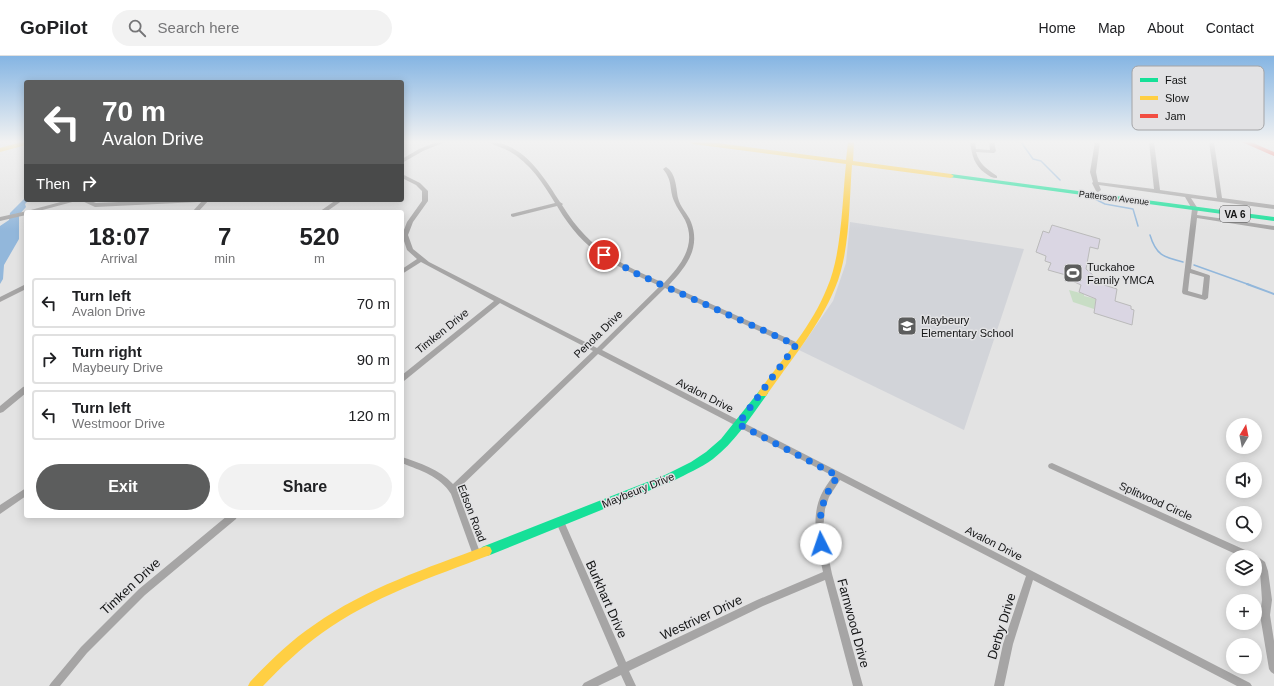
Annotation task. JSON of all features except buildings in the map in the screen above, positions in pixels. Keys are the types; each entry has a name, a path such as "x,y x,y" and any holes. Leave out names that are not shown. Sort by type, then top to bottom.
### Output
{"main road":[{"name":"Maybeury Drive","path":"254,686 290,650 340,614 399,585 560,522 692,467 710,455 738,424 825,304 838,274 843,241 848,171"},
{"name":"Patterson Avenue","path":"934,171 1192,206 1274,219"},
{"name":"Patterson Avenue","path":"947,171 1096,187 1192,206 1274,213"}],"street":[{"path":"537,171 576,229 598,251 618,264 796,345"},
{"name":"Penola Drive","path":"453,489 597,352 676,274 685,262 692,242 690,227 676,200 671,175 668,171"},
{"path":"986,171 995,177"},
{"path":"1094,171 1096,187 1157,191 1192,206 1274,228"},
{"path":"1155,171 1157,191"},
{"path":"1216,171 1220,200"},
{"name":"Avalon Drive","path":"404,177 418,184 425,191 425,201 410,222 405,235 410,250 421,259 597,352 1247,686"},
{"path":"1192,206 1220,200 1274,206"},
{"path":"37,210 67,202"},
{"path":"88,202 95,205 157,202"},
{"path":"197,210 204,202"},
{"path":"325,210 337,202"},
{"path":"513,215 560,204"},
{"path":"1188,270 1207,276 1205,298 1185,292 1188,270 1192,206"},
{"path":"0,219 24,213"},
{"path":"404,271 421,259"},
{"path":"0,300 24,287"},
{"name":"Timken Drive","path":"404,377 498,300"},
{"path":"0,410 24,391"},
{"name":"Edson Road","path":"404,461 445,479 453,489 477,555"},
{"name":"Splitwood Circle","path":"1052,466 1236,550"},
{"name":"Farnwood Drive","path":"838,476 828,489 821,509 819,530 828,574 858,686"},
{"path":"0,510 24,493"},
{"name":"Timken Drive","path":"54,686 84,650 142,592 231,518"},
{"name":"Burkhart Drive","path":"560,522 631,686"},
{"path":"1262,565 1271,600 1265,615 1274,669"},
{"name":"Westriver Drive","path":"587,686 760,603 828,574"},
{"name":"Derby Drive","path":"999,686 1000,673 1013,626 1031,574"}],"shaded area":[{"name":"Maybeury Elementary School","path":"850,222 1024,249 964,430 799,350 833,301 846,263"}],"green space":[{"path":"1069,290 1096,299 1094,309 1073,302"}],"water":[{"path":"24,199 24,202 27,202 25,204 26,207 19,215 19,239 4,265 3,279 0,284 0,226 9,220 10,213"}],"waterway":[{"path":"1051,171 1060,180"},
{"path":"1095,199 1105,204 1133,209 1138,226"},
{"path":"1150,235 1152,242 1161,254 1165,257 1183,262"},
{"path":"1194,265 1250,285"},
{"path":"1247,284 1274,294"}],"traffic: fast":[{"path":"951,176 1274,219"},
{"path":"486,551 669,478 695,465 718,449 725,442 763,393"}],"traffic: slow":[{"path":"763,393 819,314 832,287 842,248 849,171"},
{"path":"916,171 951,176"},
{"path":"254,686 298,644 346,611 365,600 405,582 486,551"}],"place":[{"name":"Tuckahoe Family YMCA","path":"1073,273"},
{"name":"Maybeury Elementary School","path":"907,326"}],"route":[{"path":"604,255 633,272 796,345 747,415 738,424 838,476 828,489 821,509 819,530 821,544"}]}
